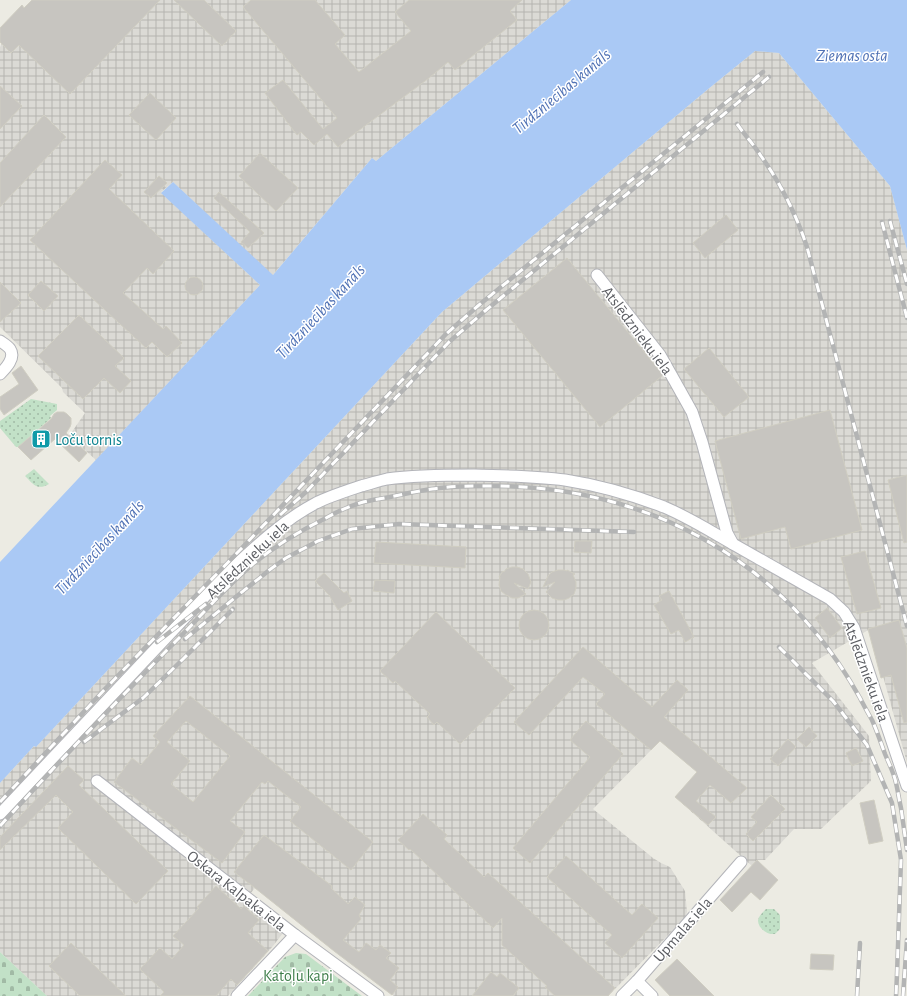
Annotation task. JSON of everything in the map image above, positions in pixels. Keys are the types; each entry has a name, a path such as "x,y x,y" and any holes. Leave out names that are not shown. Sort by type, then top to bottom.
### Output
{"street":[{"name":"Atslēdznieku iela","path":"597,275 660,355 692,412 702,442 727,533 733,544"},
{"path":"0,341 11,350 12,357 7,367 0,374"},
{"name":"Atslēdznieku iela","path":"0,814 232,569 260,543 291,518 316,503 341,492 386,479 434,475 492,475 565,480 590,485 664,507 697,523 830,599 844,612 854,628 907,786"},
{"name":"Oskara Kalpaka iela","path":"97,781 295,935 378,996"},
{"name":"Upmalas iela","path":"622,996 741,862"},
{"path":"237,996 295,935"},
{"path":"636,981 652,996"}],"shaded area":[{"path":"32,0 571,0 376,161 372,158 272,276 173,182 161,192 260,285 96,460 69,436 85,413 63,392 62,388 0,327 0,47 22,5 24,8"},
{"path":"755,51 779,53 890,186 907,250 907,763 870,629 812,663 869,736 871,781 821,829 794,829 765,860 757,860 752,866 675,797 697,772 660,741 593,809 653,858 670,867 685,891 687,912 685,918 608,996 394,996 334,951 255,888 244,901 283,933 228,996 47,996 0,952 0,783 34,746 36,747 442,312"}],"green space":[{"path":"31,399 57,404 57,410 50,416 51,418 18,447 16,447 0,428 0,421"},
{"path":"34,469 49,484 38,487 30,482 25,476"},
{"path":"766,909 774,909 780,915 780,929 775,934 769,934 764,931 758,923 759,917"},
{"path":"0,952 47,996 0,996"},
{"name":"Katoļu kapi","path":"296,953 306,954 362,996 248,996 285,957"}],"water":[{"path":"571,0 907,0 907,250 890,186 779,53 755,51 442,312 36,747 34,746 0,783 0,562 260,285 161,193 173,182 273,275 372,158 376,161"}],"building":[{"path":"32,0 160,0 70,94 19,45 11,53 0,42 0,28 22,5 24,8"},
{"path":"174,0 204,0 236,31 222,46"},
{"path":"251,0 315,0 345,35 335,44 359,72 411,31 395,12 409,0 522,0 510,11 517,20 455,70 448,62 338,147 327,134 314,145 301,132 297,135 265,93 283,80 323,129 337,118 243,7"},
{"path":"0,86 22,106 0,129"},
{"path":"150,93 176,118 156,140 129,115"},
{"path":"44,115 66,137 0,207 0,163"},
{"path":"260,153 298,188 276,211 239,176"},
{"path":"105,160 122,175 109,189 174,251 153,274 147,268 123,293 163,329 166,326 182,343 167,357 152,342 146,348 30,240"},
{"path":"159,176 167,183 151,198 144,192"},
{"path":"219,192 264,233 248,248 241,242 250,232 214,198"},
{"path":"726,215 738,230 705,258 693,243"},
{"path":"567,258 663,375 600,427 503,310"},
{"path":"194,277 200,280 203,286 200,292 194,295 188,292 185,286 188,280"},
{"path":"41,281 58,296 44,311 28,295"},
{"path":"0,282 21,303 0,322"},
{"path":"79,315 124,358 115,366 131,381 120,393 104,378 83,399 38,356"},
{"path":"709,348 749,397 724,417 684,369"},
{"path":"21,366 38,390 4,415 0,409 0,397 19,384 12,373"},
{"path":"830,410 862,530 791,549 785,527 741,539 715,441"},
{"name":"Loču tornis","path":"57,412 64,412 71,418 70,427 66,433 87,453 79,462 55,439 31,460 18,447 51,419"},
{"path":"907,475 907,542 904,543 888,480"},
{"path":"575,541 592,541 591,553 574,552"},
{"path":"376,542 466,547 465,568 374,563"},
{"path":"865,551 881,608 857,614 841,557"},
{"path":"512,567 523,569 528,574 531,582 528,589 514,583 526,594 518,598 512,598 506,595 501,591 499,585 499,577 503,571 504,572 506,569"},
{"path":"567,570 575,574 573,575 576,582 574,594 564,600 552,598 546,592 555,582 543,587 548,576 552,572"},
{"path":"324,573 344,593 347,591 352,601 338,610 329,595 315,581"},
{"path":"375,580 395,581 394,593 373,591"},
{"path":"669,591 694,637 685,642 679,630 671,634 654,605 662,600 659,596"},
{"path":"827,608 842,628 830,638 815,618"},
{"path":"534,610 545,614 549,625 545,636 534,640 523,636 519,625 523,614"},
{"path":"436,612 515,688 460,744 437,722 434,725 427,717 430,714 395,681 393,683 380,671"},
{"path":"899,620 907,648 907,722 904,723 891,675 881,678 868,629"},
{"path":"583,647 652,707 677,680 688,690 664,717 747,788 731,803 710,785 696,801 716,817 708,825 675,797 697,772 660,741 651,750 596,704 605,694 583,677 529,735 514,722"},
{"path":"190,696 373,842 351,870 290,821 301,807 268,781 265,784 262,782 230,821 245,832 222,863 114,782 132,758 141,765 160,742 153,736","holes":["186,721 230,756 193,802 171,784 190,761 167,742"]},
{"path":"586,721 623,754 530,863 513,848 590,757 570,740"},
{"path":"809,727 817,736 806,747 797,739"},
{"path":"788,739 796,747 778,766 770,759"},
{"path":"856,748 863,761 852,766 846,753"},
{"path":"68,766 84,780 79,785 168,871 136,904 58,828 73,812 56,795 0,850 0,837"},
{"path":"771,795 785,809 753,841 746,834 757,822 751,817"},
{"path":"874,800 883,841 869,844 860,803"},
{"path":"423,814 447,835 444,839 484,877 488,873 615,988 608,996 555,996 545,987 547,986 502,945 502,918 493,928 423,861 398,840"},
{"path":"264,835 332,886 331,888 348,904 355,897 365,905 359,915 361,919 343,940 359,952 366,943 376,950 380,945 391,953 386,958 399,968 390,980 398,987 392,995 234,872"},
{"path":"566,856 632,915 642,904 658,918 622,958 605,943 612,935 547,877"},
{"path":"757,860 778,880 760,900 751,892 732,912 720,900"},
{"path":"216,886 241,909 244,906 259,920 248,933 268,951 237,985 231,979 216,996 160,996 164,992 140,969 160,948 172,959 184,945 173,936 199,908 197,907"},
{"path":"71,943 126,996 80,996 49,966"},
{"path":"811,954 834,955 833,970 810,969"},
{"path":"677,959 714,996 670,996 655,980"},
{"path":"491,972 497,977 500,973 519,988 513,996 472,996"}],"railway":[{"path":"0,802 105,689 446,334 479,305 763,72"},
{"path":"280,515 307,491 449,342 769,77"},
{"path":"737,124 758,152 781,188 793,211 807,247 907,626"},
{"path":"890,221 907,284"},
{"path":"882,222 907,318"},
{"path":"0,826 84,736 221,594 253,564 270,551 316,523 360,503 439,488 488,486 546,489 602,499 655,516 704,540 750,570 792,606 828,649 860,698 874,724 897,786 907,850"},
{"path":"185,639 286,558 318,541 352,529 399,524 634,532"},
{"path":"157,642 206,604"},
{"path":"84,742 143,698 233,609"},
{"path":"779,647 833,701 867,745 892,803 901,860 896,996"},
{"path":"903,996 907,940"},
{"path":"857,996 860,943"}],"place":[{"name":"Loču tornis","path":"41,439"}],"water label":[{"name":"Ziemas osta","path":"852,55"},
{"name":"Tirdzniecības kanāls","path":"561,91"},
{"name":"Tirdzniecības kanāls","path":"320,311"},
{"name":"Tirdzniecības kanāls","path":"99,547"}]}
